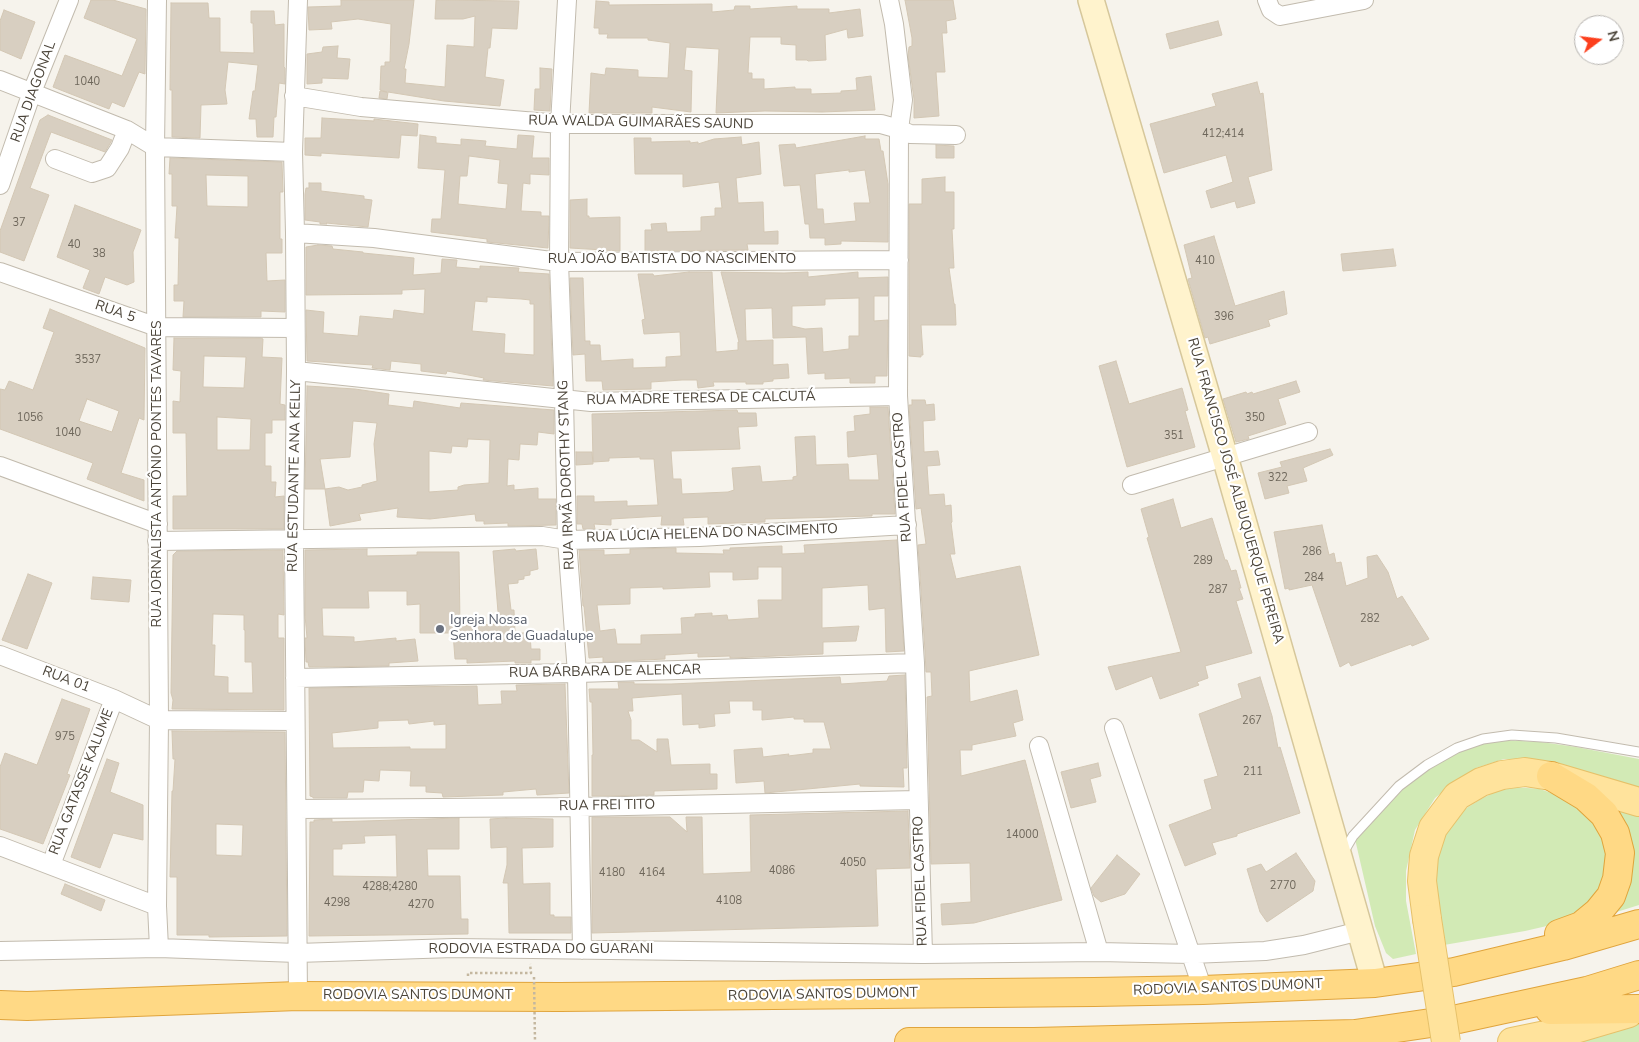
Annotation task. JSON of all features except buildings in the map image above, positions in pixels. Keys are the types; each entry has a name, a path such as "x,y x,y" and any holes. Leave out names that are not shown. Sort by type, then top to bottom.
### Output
{"highway":[{"path":"1454,972 1581,926 1598,912 1611,896 1617,879 1620,853 1615,832 1604,814 1592,803 1551,776"},
{"name":"RODOVIA SANTOS DUMONT","path":"0,1005 27,1006 298,996 560,997 1203,990 1375,983 1454,972 1563,946 1639,924"},
{"path":"1034,1042 1355,1034 1458,1019 1587,991 1639,975"},
{"path":"1506,1009 1639,1010"},
{"path":"909,1042 1038,1042"}],"main road":[{"name":"RUA FRANCISCO JOSÉ ALBUQUERQUE PEREIRA","path":"1091,0 1225,457 1375,983"},
{"path":"1446,1042 1426,919 1422,881 1424,856 1433,828 1448,807 1457,796 1480,782 1502,775 1525,772 1551,776 1639,802"},
{"path":"1512,1042 1575,1029 1639,1010"}],"street":[{"name":"RUA DIAGONAL","path":"0,185 32,92 69,0"},
{"name":"RUA JORNALISTA ANTÔNIO PONTES TAVARES","path":"157,0 155,146 159,720 157,906 159,948"},
{"name":"RUA ESTUDANTE ANA KELLY","path":"298,0 293,152 296,371 294,539 298,996"},
{"name":"RUA IRMÃ DOROTHY STANG","path":"567,0 560,124 560,262 567,540 578,673 582,950"},
{"name":"RUA FIDEL CASTRO","path":"889,0 894,24 903,100 899,129 898,396 915,663 923,954"},
{"path":"1267,0 1271,10 1280,16 1364,0"},
{"path":"0,80 127,130 155,146 293,152"},
{"name":"RUA WALDA GUIMARÃES SAUND","path":"294,96 361,107 560,124 881,124 910,134 956,134"},
{"path":"55,159 92,173 107,168 120,148 127,130"},
{"name":"RUA JOÃO BATISTA DO NASCIMENTO","path":"295,233 374,238 560,262 900,260"},
{"name":"RUA 5","path":"0,272 157,327 295,328"},
{"name":"RUA MADRE TERESA DE CALCUTÁ","path":"296,371 591,402 898,396"},
{"path":"1132,485 1308,432"},
{"path":"0,466 158,532"},
{"name":"RUA LÚCIA HELENA DO NASCIMENTO","path":"158,532 294,539 542,536 567,540 699,537 906,525"},
{"name":"RUA 01","path":"0,654 114,699 159,720"},
{"name":"RUA BÁRBARA DE ALENCAR","path":"295,678 578,673 915,663"},
{"name":"RUA GATASSE KALUME","path":"51,865 114,699"},
{"path":"159,720 295,721"},
{"path":"1114,728 1203,990"},
{"path":"1039,746 1099,952"},
{"name":"RUA FREI TITO","path":"297,808 579,807 918,800"},
{"path":"0,846 157,906"},
{"name":"RODOVIA ESTRADA DO GUARANI","path":"0,951 159,948 297,953 454,948 923,954 1099,952 1191,954 1265,951 1304,945 1360,930"}],"lane":[{"path":"1340,857 1353,836 1399,786 1426,765 1457,748 1483,739 1512,736 1556,738 1639,752"}],"path":[{"path":"468,978 468,973 530,973 530,949"},
{"path":"534,976 535,1042"}],"green space":[{"path":"1486,741 1541,742 1639,759 1639,794 1538,760 1504,759 1476,768 1456,781 1435,798 1415,830 1406,871 1406,901 1416,954 1393,959 1386,953 1375,926 1355,839 1398,793 1433,765 1463,749"},
{"path":"1514,787 1540,789 1577,802 1607,834 1609,881 1573,920 1525,931 1444,945 1433,881 1440,841 1451,823 1465,809 1497,791"},
{"path":"1612,809 1639,810 1639,905 1607,915"},
{"path":"1639,1016 1639,1042 1534,1042"}],"place":[{"name":"Igreja Nossa Senhora de Guadalupe","path":"440,629"}]}
